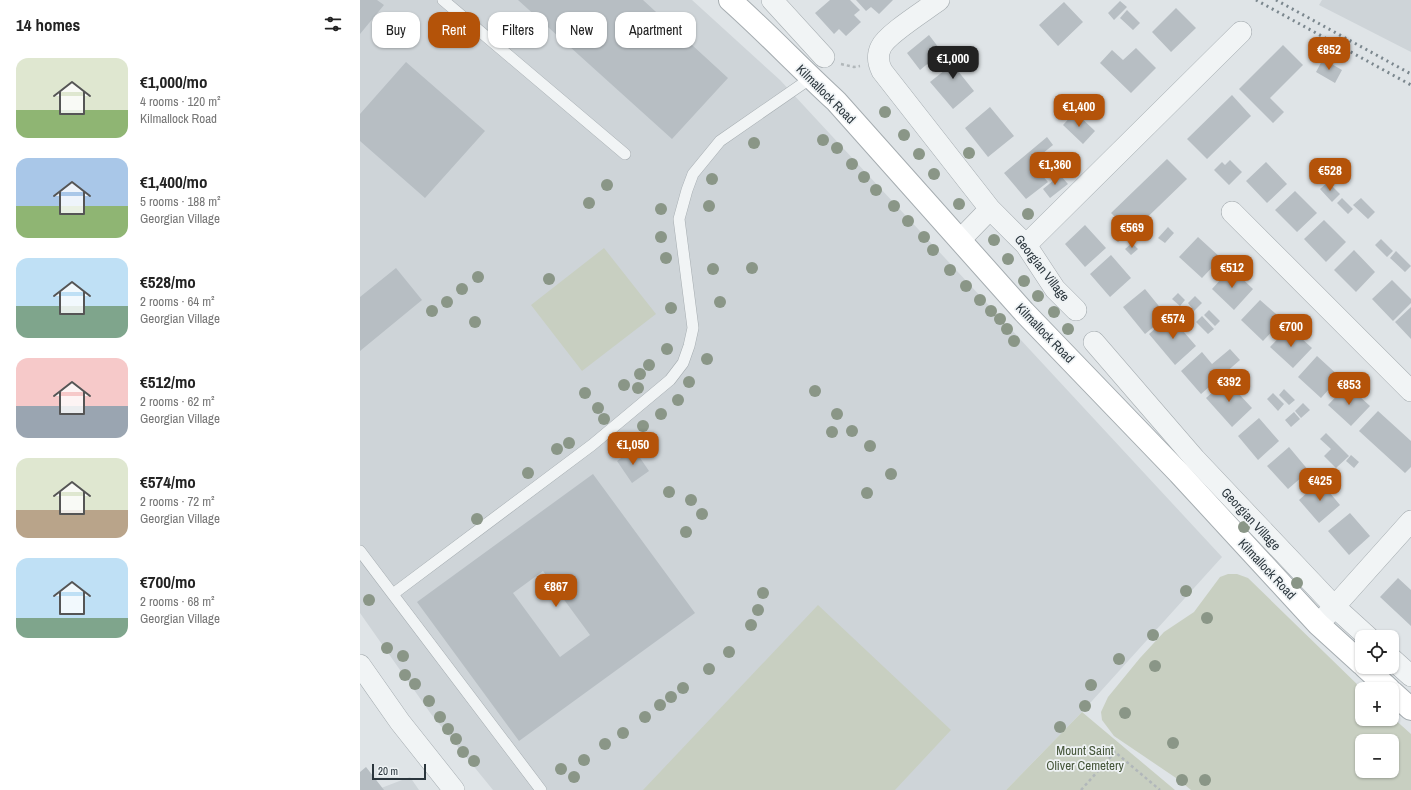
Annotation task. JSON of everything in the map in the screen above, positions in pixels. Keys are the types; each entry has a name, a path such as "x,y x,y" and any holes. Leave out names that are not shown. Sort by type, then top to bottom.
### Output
{"main road":[{"name":"Kilmallock Road","path":"730,0 752,19 836,101 1024,312 1187,466 1318,624 1355,658"},
{"path":"1373,674 1381,682"},
{"path":"1399,698 1411,709"}],"street":[{"path":"878,64 878,55 881,46 891,35 939,0"},
{"path":"781,3 824,57"},
{"path":"1026,245 1241,32"},
{"name":"Georgian Village","path":"878,64 990,209 1026,245 1055,289 1076,310"},
{"path":"960,240 990,209"},
{"path":"1232,212 1411,391"},
{"name":"Georgian Village","path":"1094,342 1187,466 1360,630"},
{"path":"1318,624 1335,607 1411,521"},
{"path":"360,665 400,722 454,790"},
{"path":"1399,665 1411,676"}],"lane":[{"path":"443,0 625,154"},
{"path":"393,594 589,447 670,380 682,362 689,346 693,328 679,219 686,190 693,174 720,141 811,78"},
{"path":"360,551 541,790"}],"path":[{"path":"824,57 840,64 854,67 878,64"},
{"path":"1082,790 1115,752 1160,790"}],"shaded area":[{"path":"360,0 692,0 780,80 1222,557 1082,712 1006,790 493,790 431,714 360,613"},
{"path":"1322,0 1411,0 1411,52 1319,5"},
{"path":"410,777 419,790 376,790"}],"green space":[{"path":"604,248 656,314 582,371 531,305"},
{"path":"1228,574 1237,574 1248,578 1355,682 1355,726 1399,726 1399,723 1411,734 1411,790 1191,790 1179,780 1114,736 1102,720 1101,712 1108,697 1140,658 1164,632 1194,612 1220,577"},
{"path":"818,605 951,730 895,790 643,790"},
{"name":"Mount Saint Oliver Cemetery","path":"1082,712 1175,790 1006,790"}],"building":[{"path":"360,0 377,0 384,5 378,12 372,12 372,20 360,34"},
{"path":"518,0 643,0 656,12 615,12 615,48 695,48 728,78 672,139 571,48 607,48 607,12 556,12 556,34 548,27 548,12 531,12"},
{"path":"830,0 850,0 860,10 854,15 861,22 846,36 839,29 834,34 815,13"},
{"path":"856,0 893,0 879,14 871,7 866,11"},
{"path":"1120,1 1127,7 1114,20 1108,13"},
{"path":"1064,2 1083,22 1058,46 1039,25"},
{"path":"1176,8 1196,28 1171,52 1152,32"},
{"path":"1127,10 1140,23 1133,30 1120,18"},
{"path":"929,35 942,52 920,70 907,53"},
{"path":"1283,45 1303,65 1270,98 1284,112 1273,123 1239,89"},
{"path":"958,47 970,61 958,71 974,91 953,109 930,82 950,66 944,58"},
{"path":"1136,48 1156,68 1131,93 1100,63 1112,50 1123,60"},
{"path":"1323,59 1342,70 1335,83 1316,72"},
{"path":"406,62 485,131 425,198 360,141 360,114"},
{"path":"1232,95 1251,116 1207,159 1187,139"},
{"path":"990,107 1014,136 988,157 965,128"},
{"path":"1075,112 1095,131 1083,144 1063,125"},
{"path":"1047,137 1053,145 1042,154 1043,156 1033,165 1048,182 1026,199 1004,173"},
{"path":"1167,159 1187,179 1131,233 1111,213"},
{"path":"1230,160 1242,172 1229,185 1214,170 1222,162 1225,165"},
{"path":"1266,162 1287,184 1267,203 1246,181"},
{"path":"1060,175 1068,184 1050,198 1043,189"},
{"path":"1328,182 1340,194 1332,202 1320,189"},
{"path":"1295,191 1317,213 1297,232 1275,210"},
{"path":"1342,198 1353,209 1348,214 1337,203"},
{"path":"1361,198 1375,212 1368,219 1353,205"},
{"path":"1324,220 1346,242 1326,262 1304,239"},
{"path":"1085,225 1106,248 1085,267 1065,244"},
{"path":"1168,227 1174,233 1165,243 1158,238"},
{"path":"1119,231 1124,237 1118,242 1112,237"},
{"path":"1198,237 1221,258 1202,278 1179,257"},
{"path":"1381,239 1393,251 1387,257 1375,245"},
{"path":"1132,243 1138,249 1131,255 1125,249"},
{"path":"1354,250 1375,272 1356,292 1334,270"},
{"path":"1396,251 1411,266 1405,272 1390,258"},
{"path":"1111,255 1131,278 1110,297 1090,274"},
{"path":"396,268 422,300 360,351 360,297"},
{"path":"1231,268 1253,289 1234,310 1212,289"},
{"path":"1392,280 1411,299 1411,303 1393,321 1372,299"},
{"path":"1145,289 1167,316 1145,334 1123,307"},
{"path":"1178,293 1185,300 1180,306 1172,299"},
{"path":"1195,296 1202,303 1194,311 1188,303"},
{"path":"1260,300 1283,320 1263,341 1241,320"},
{"path":"1411,307 1411,339 1395,322"},
{"path":"1209,310 1220,321 1215,326 1204,315"},
{"path":"1170,316 1196,346 1175,365 1149,334"},
{"path":"1202,316 1214,329 1208,334 1196,322"},
{"path":"1289,327 1312,348 1293,368 1270,347"},
{"path":"1230,349 1240,360 1201,394 1181,371 1202,352 1212,364"},
{"path":"1317,356 1340,377 1321,398 1298,377"},
{"path":"1226,380 1252,408 1232,427 1206,398"},
{"path":"1347,385 1370,406 1351,426 1328,405"},
{"path":"1284,389 1295,400 1289,405 1279,395"},
{"path":"1273,393 1284,404 1278,411 1267,399"},
{"path":"1303,403 1310,410 1301,418 1295,411"},
{"path":"1378,411 1411,441 1411,467 1405,473 1359,431"},
{"path":"1294,412 1300,419 1291,427 1285,420"},
{"path":"1259,418 1279,441 1258,460 1238,436"},
{"path":"1326,433 1349,456 1336,468 1324,456 1331,449 1320,439"},
{"path":"1289,447 1309,471 1288,489 1267,466"},
{"path":"634,449 649,471 632,483 617,461"},
{"path":"1351,455 1359,462 1354,468 1346,461"},
{"path":"593,474 695,613 519,741 417,602","holes":["543,571 590,635 560,657 513,593"]},
{"path":"1320,481 1340,505 1319,523 1299,500"},
{"path":"1350,513 1370,536 1349,555 1328,531"},
{"path":"1398,578 1411,590 1411,626 1380,597"},
{"path":"366,767 384,790 360,790 360,772"}],"railway":[{"path":"1256,0 1411,85"},
{"path":"1276,0 1411,74"}]}
